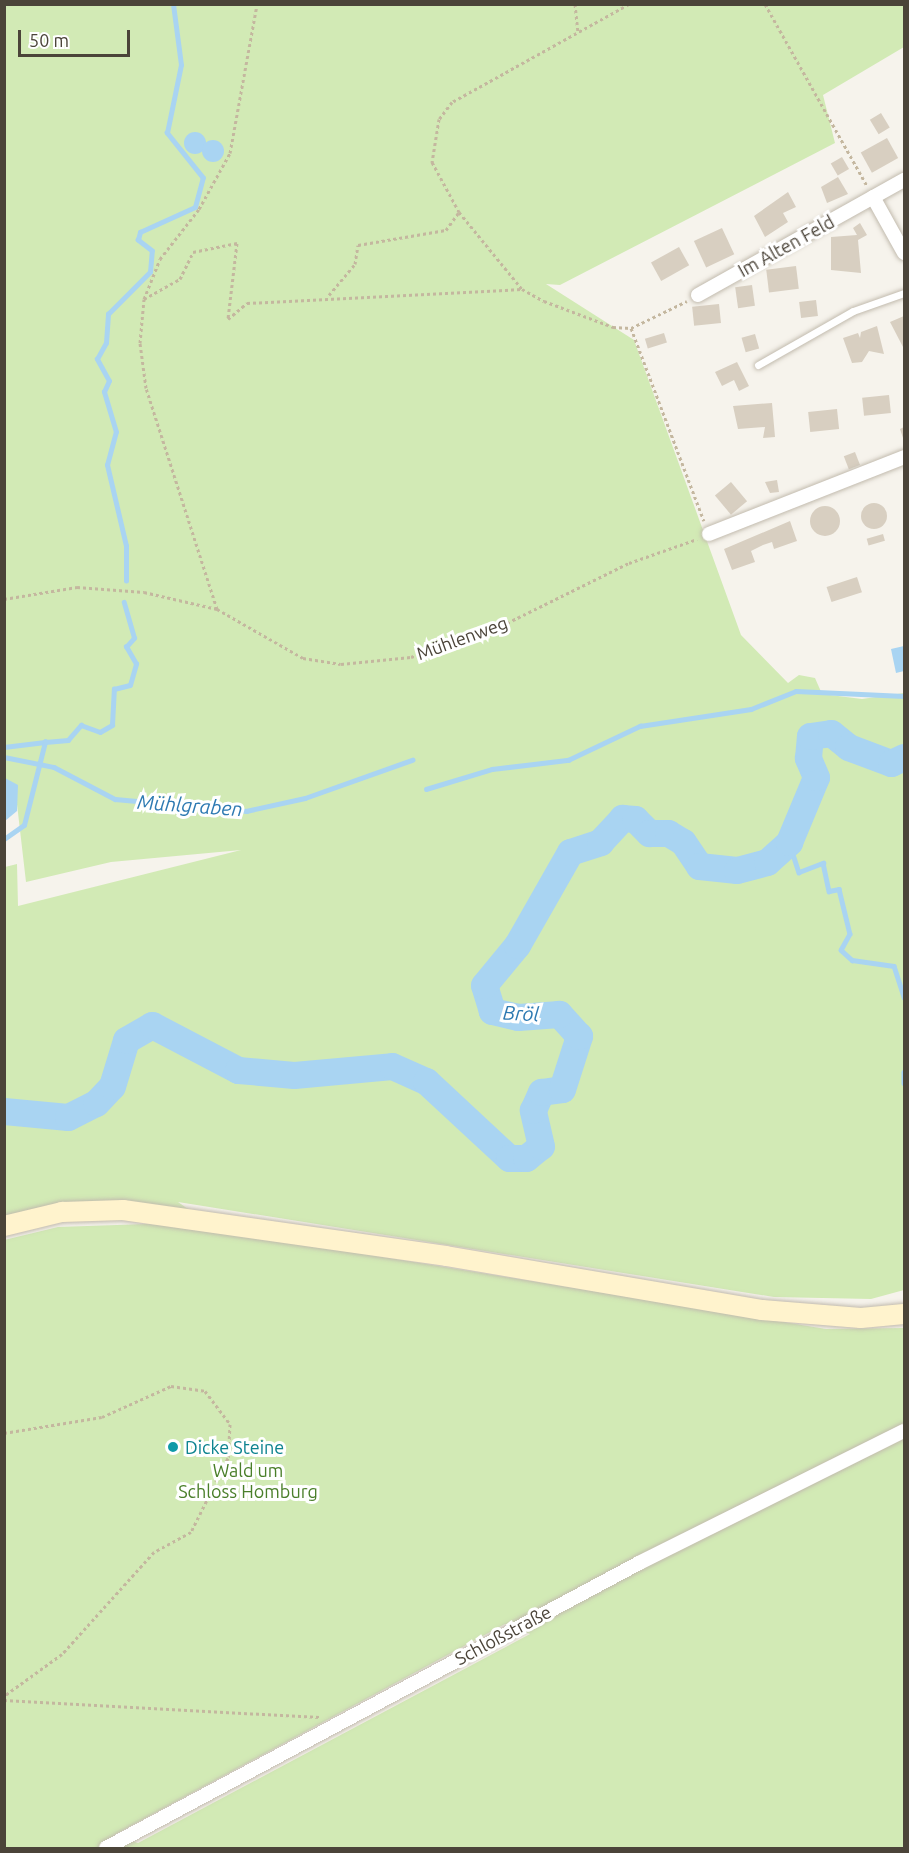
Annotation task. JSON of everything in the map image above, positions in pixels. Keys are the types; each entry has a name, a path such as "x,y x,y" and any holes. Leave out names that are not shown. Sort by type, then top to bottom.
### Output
{"main road":[{"path":"4,1226 62,1212 135,1211 411,1250 762,1310 861,1318 904,1314"}],"street":[{"name":"Im Alten Feld","path":"698,295 904,180"},
{"path":"873,197 904,253"},
{"path":"709,534 904,457"},
{"name":"Schloßstraße","path":"106,1848 344,1719 904,1431"}],"lane":[{"path":"758,365 853,311 904,293"}],"path":[{"path":"217,609 146,388 140,343 144,299 160,259 199,209 230,153 257,4"},
{"path":"575,4 578,31"},
{"path":"522,289 459,212 432,162 439,119 452,102 475,86 629,4"},
{"path":"765,4 873,197"},
{"path":"328,296 355,264 358,245 446,230 459,212"},
{"path":"144,299 180,279 193,252 237,243 228,319 247,303 328,296 522,289 613,327 631,328 698,295"},
{"path":"631,328 709,534"},
{"name":"Mühlenweg","path":"4,599 108,588 217,609 303,658 341,664 411,657 507,623 629,563 709,534"},
{"path":"4,1433 102,1417 171,1386 206,1391 230,1424 228,1458 191,1532 154,1552 62,1654 4,1698"},
{"path":"4,1698 344,1719"}],"green space":[{"path":"5,5 904,5 904,47 823,95 835,143 560,285 546,284 634,340 741,635 788,683 799,675 815,678 822,694 862,699 904,693 904,1290 871,1299 774,1297 178,1202 188,1209 123,1205 5,1219 5,867 17,864 18,906 241,850 111,862 26,882 15,787 5,786"},
{"name":"Wald um Schloss Homburg","path":"146,1224 198,1227 826,1329 904,1328 904,1848 5,1848 4,1240 58,1227","holes":["505,1624 530,1634 138,1843 114,1835"]}],"water":[{"path":"195,132 205,139 206,143 199,153 195,154 185,147 184,143 191,133"},
{"path":"209,140 217,140 224,147 224,155 217,162 209,162 202,155 202,147"},
{"path":"904,646 904,671 896,673 891,649"},
{"path":"5,778 18,785 17,811 5,821"}],"building":[{"path":"881,113 890,128 879,134 870,120"},
{"path":"887,138 898,158 872,173 861,153"},
{"path":"842,157 849,169 838,176 831,164"},
{"path":"838,177 848,194 827,203 821,187"},
{"path":"788,192 796,207 783,213 788,222 765,237 754,216"},
{"path":"860,223 867,235 858,240 861,273 831,270 831,237 857,235 853,228"},
{"path":"722,228 734,254 706,267 694,241"},
{"path":"679,247 689,265 661,281 651,263"},
{"path":"796,266 799,289 769,292 766,270"},
{"path":"752,285 755,306 738,308 735,287"},
{"path":"816,300 818,316 801,318 799,302"},
{"path":"719,304 721,323 694,326 692,307"},
{"path":"904,316 904,347 903,347 890,322"},
{"path":"877,326 884,354 869,351 862,362 852,363 843,338 858,333 860,338 861,332"},
{"path":"664,333 667,343 648,348 645,339"},
{"path":"755,334 759,348 746,352 742,338"},
{"path":"737,362 749,386 739,391 734,380 722,386 715,372"},
{"path":"889,395 891,413 864,416 862,398"},
{"path":"772,403 775,437 763,438 765,427 738,429 733,406"},
{"path":"837,409 839,429 810,432 808,412"},
{"path":"904,427 904,441 900,429"},
{"path":"855,452 860,465 849,469 844,456"},
{"path":"777,480 779,492 770,493 765,482"},
{"path":"731,482 747,501 731,515 715,495"},
{"path":"874,503 883,507 887,516 883,525 874,529 865,525 861,516 865,507"},
{"path":"825,506 835,511 840,521 835,531 825,536 815,531 810,521 815,511"},
{"path":"790,521 797,541 774,549 772,542 763,545 751,551 755,562 732,570 724,549"},
{"path":"883,534 885,541 869,545 867,539"},
{"path":"857,577 862,592 832,602 827,587"}],"waterway":[{"path":"126,581 126,546 107,465 116,432 104,392 109,381 97,359 106,343 108,314 150,272 152,251 138,240 140,232 195,207 203,178 167,133 181,65 173,4"},
{"path":"4,839 24,825 45,742 68,740 81,725 100,732 112,725 114,689 130,685 136,664 126,647 134,638 124,602"},
{"path":"426,789 492,769 568,760 640,726 751,709 796,691 904,696"},
{"name":"Bröl","path":"4,1111 68,1117 96,1103 112,1086 126,1040 152,1025 238,1070 294,1075 392,1066 426,1081 509,1158 526,1158 541,1146 533,1110 541,1092 562,1089 579,1036 559,1014 518,1017 492,1011 484,985 517,945 570,852 600,842 622,818 635,819 649,833 668,833 683,842 699,866 737,870 767,862 789,842 816,777 808,758 810,736 831,733 848,747 891,763 904,757"},
{"name":"Mühlgraben","path":"4,747 45,742"},
{"name":"Mühlgraben","path":"4,757 54,767 115,799 246,811 305,798 412,760"},
{"path":"789,842 799,872 823,863 829,891 839,889 850,934 841,950 852,960 894,966 904,997"},
{"path":"904,1072 904,1083"}],"place":[{"name":"Dicke Steine","path":"173,1447"}]}
